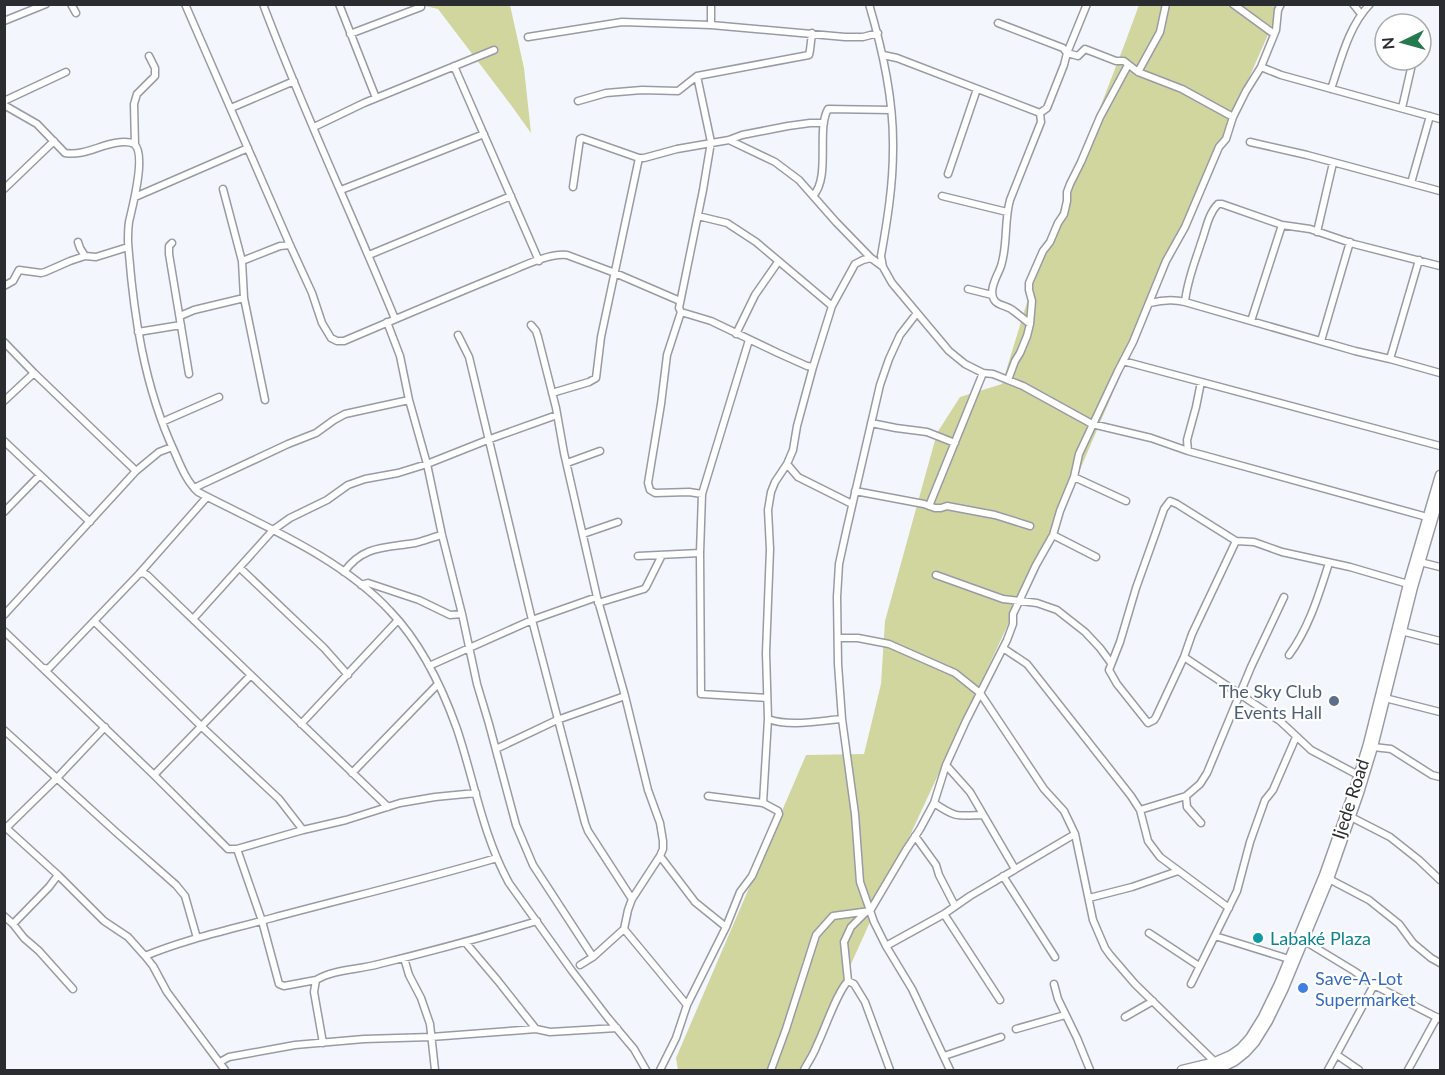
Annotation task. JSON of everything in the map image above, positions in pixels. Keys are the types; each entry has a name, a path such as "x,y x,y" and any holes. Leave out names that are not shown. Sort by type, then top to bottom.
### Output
{"main road":[{"name":"Ijede Road","path":"1182,1071 1215,1062 1241,1048 1263,1017 1289,959 1324,876 1358,775 1408,584 1440,475"},
{"name":"Ijede Road","path":"1207,1071 1235,1061 1255,1042 1280,996 1329,879 1373,747 1401,631 1440,495"}],"street":[{"path":"4,21 46,4"},
{"path":"71,4 76,14"},
{"path":"185,4 312,293 322,323 332,338 344,341 556,255 567,255 680,301"},
{"path":"263,4 395,319"},
{"path":"339,4 376,98"},
{"path":"711,4 711,24"},
{"path":"869,4 884,55 891,110 892,180 881,256 883,267 892,283 949,351 965,364 983,373 1008,380 1092,424 1151,438 1188,451 1427,517"},
{"path":"1040,113 1047,108 1087,4"},
{"path":"1138,72 1160,32 1166,4"},
{"path":"1233,4 1274,34"},
{"path":"848,981 844,942 851,927 868,911 934,803 946,765 1011,632 1013,614 1053,535 1074,477 1079,454 1092,424 1133,342 1166,261 1185,227 1219,147 1227,136 1233,117 1261,67 1274,34 1281,4"},
{"path":"1353,4 1361,14"},
{"path":"1331,89 1349,36 1361,14 1370,4"},
{"path":"350,34 421,7"},
{"path":"528,37 622,22 711,24 845,37 862,37 878,33"},
{"path":"998,23 1063,48 1067,53 1078,56 1085,49 1116,61 1124,61 1138,72 1182,89 1233,117"},
{"path":"578,101 606,93 642,90 678,91 697,76 808,55 812,33"},
{"path":"314,127 376,98 494,50"},
{"path":"884,55 1040,113"},
{"path":"149,56 155,68 155,76 137,94 134,104 135,145 139,156 139,168 128,226 128,247 138,332 152,394 184,472 194,488 207,497 330,562 361,585 398,620 419,648 447,702 497,858 509,883 572,970 634,1049 646,1071"},
{"path":"1008,380 1030,324 1032,301 1029,283 1043,251 1064,214 1067,192 1100,117 1128,65"},
{"path":"454,66 538,261"},
{"path":"1261,67 1281,75 1440,119"},
{"path":"4,103 66,72"},
{"path":"1402,108 1410,72"},
{"path":"697,76 711,142 680,301 681,312 667,355 648,483 650,490 655,493 702,494"},
{"path":"231,108 294,81"},
{"path":"948,174 977,89"},
{"path":"4,103 37,124 65,153 77,154 115,143 125,142 135,145"},
{"path":"813,196 818,190 821,175 826,111 828,109 891,110"},
{"path":"1030,324 1009,308 993,300 991,291 1004,255 1010,200 1041,122 1040,113"},
{"path":"1412,183 1430,116"},
{"path":"573,188 582,138 639,158 788,126 825,123"},
{"path":"341,190 484,134"},
{"path":"729,140 775,162 799,180 871,258 883,267"},
{"path":"4,189 54,141"},
{"path":"1250,142 1440,191"},
{"path":"135,196 248,148"},
{"path":"552,393 596,378 602,337 639,158"},
{"path":"1317,232 1334,163"},
{"path":"223,189 242,261 244,298 265,400"},
{"path":"369,255 511,196"},
{"path":"942,196 1007,212"},
{"path":"1185,302 1195,260 1210,216 1218,204 1282,225 1317,232 1440,266"},
{"path":"698,216 728,223 756,242 832,306"},
{"path":"1251,321 1282,225"},
{"path":"78,242 85,256"},
{"path":"1321,341 1350,242"},
{"path":"172,243 169,246 169,254 189,374"},
{"path":"242,261 280,246 290,245"},
{"path":"4,286 13,280 19,270 41,273 85,256 96,257 128,247"},
{"path":"763,803 768,719 766,653 770,549 768,510 771,492 793,450 797,426 832,306 855,264 871,258"},
{"path":"1390,359 1419,260"},
{"path":"736,334 755,295 778,262"},
{"path":"968,289 992,295"},
{"path":"180,316 194,310 244,298"},
{"path":"1150,303 1167,300 1185,302 1440,373"},
{"path":"681,312 711,321 813,367"},
{"path":"917,313 900,335 880,385 839,564 838,638 842,719 855,814 860,882 868,911 912,989 950,1071"},
{"path":"387,322 400,356 477,684 516,825 533,865 593,957"},
{"path":"138,332 181,324"},
{"path":"531,325 538,337 598,600 663,841 660,856 632,898 624,929 593,957 580,965"},
{"path":"458,335 470,357 532,620 585,823 632,898"},
{"path":"749,340 702,494 700,694 767,698"},
{"path":"4,342 136,471"},
{"path":"1123,361 1440,446"},
{"path":"4,401 34,373"},
{"path":"929,506 983,373"},
{"path":"1188,451 1187,440 1201,382"},
{"path":"162,422 219,397"},
{"path":"194,488 278,448 316,433 345,414 409,400"},
{"path":"193,619 273,530 290,518 327,500 348,485 427,464 557,415"},
{"path":"871,423 927,432 955,443"},
{"path":"4,441 90,522"},
{"path":"4,615 136,471 159,452 172,447"},
{"path":"567,463 600,451"},
{"path":"787,464 798,477 852,504"},
{"path":"4,512 40,475"},
{"path":"1074,477 1126,501"},
{"path":"855,491 929,506 941,508 947,506 995,515 1030,526"},
{"path":"44,668 48,669 139,574 207,497"},
{"path":"1236,541 1154,720 1148,723 1117,684 1109,670 1155,532 1170,501 1236,541 1254,542 1282,552 1350,567 1408,584"},
{"path":"583,534 618,522"},
{"path":"344,572 352,562 367,552 442,535"},
{"path":"1053,535 1096,557"},
{"path":"638,556 700,553"},
{"path":"429,666 532,620 644,589 662,555"},
{"path":"1420,562 1440,567"},
{"path":"1289,655 1306,627 1329,563"},
{"path":"240,568 324,648 348,675"},
{"path":"139,574 147,575 388,807"},
{"path":"936,575 1003,599 1057,610 1085,632 1111,663"},
{"path":"361,585 368,583 413,598 450,615 462,614"},
{"path":"1140,810 1186,796 1207,773 1284,597"},
{"path":"301,724 398,620"},
{"path":"94,621 279,799 303,830"},
{"path":"4,631 228,849 237,849 418,800 476,793"},
{"path":"1401,631 1440,641"},
{"path":"838,638 858,638 889,644 955,673 980,693 1044,789 1064,812 1075,834 1097,931 1110,955 1135,984 1215,1062"},
{"path":"1003,648 1027,664 1131,796 1140,810 1148,841 1160,858 1229,908"},
{"path":"1184,657 1280,721 1311,750 1358,775"},
{"path":"154,775 250,675"},
{"path":"352,773 438,684"},
{"path":"496,749 557,720 625,696"},
{"path":"1385,698 1440,712"},
{"path":"768,719 778,722 842,719"},
{"path":"105,727 56,779 5,827 104,921 128,937 146,956 167,992 225,1071"},
{"path":"4,730 176,885 185,896 197,938"},
{"path":"1191,984 1237,891 1250,842 1265,800 1273,790 1296,737"},
{"path":"1373,747 1391,749 1432,775 1440,777"},
{"path":"946,765 970,792 1016,869"},
{"path":"660,1071 676,1038 687,1005 726,927 740,892 752,876 779,814 778,811 763,803 708,796"},
{"path":"1186,796 1187,807 1201,822"},
{"path":"934,803 956,816 983,815"},
{"path":"1351,817 1390,837 1440,880"},
{"path":"886,946 944,914 1075,834"},
{"path":"915,836 936,865 939,876 955,906"},
{"path":"237,849 262,921 279,984 284,986 316,980 324,975 370,967 537,921"},
{"path":"660,856 695,902 726,927"},
{"path":"146,956 197,938 497,858"},
{"path":"1089,898 1132,887 1178,871"},
{"path":"13,924 58,875"},
{"path":"1003,876 1055,957"},
{"path":"1329,879 1369,900 1399,924 1413,943 1440,963"},
{"path":"771,1071 816,935 833,916 868,911"},
{"path":"944,914 1000,1000"},
{"path":"4,916 74,989"},
{"path":"624,929 687,1005"},
{"path":"1149,933 1199,966"},
{"path":"1215,936 1289,959"},
{"path":"1303,940 1374,985 1439,1018 1408,1071"},
{"path":"465,942 536,1029"},
{"path":"404,958 430,1024 435,1071"},
{"path":"316,980 314,992 323,1043"},
{"path":"804,1071 840,993 848,981"},
{"path":"848,981 854,984 865,1002 890,1071"},
{"path":"1054,984 1058,999 1090,1071"},
{"path":"1328,1071 1374,985"},
{"path":"1125,1017 1153,1000"},
{"path":"1016,1029 1065,1015"},
{"path":"220,1062 229,1056 295,1045 363,1039 431,1037 536,1029 550,1032 617,1028"},
{"path":"944,1056 1001,1037"},
{"path":"1337,1055 1359,1071"}],"green space":[{"path":"421,5 510,5 524,68 531,133 438,9"},
{"path":"1139,5 1281,5 1079,472 803,1070 678,1070 676,1058 806,755 864,754 881,684 885,621 937,433 960,397 1002,384 1036,273"}],"place":[{"name":"The Sky Club Events Hall","path":"1334,701"},
{"name":"Labaké Plaza","path":"1258,938"},
{"name":"Save-A-Lot Supermarket","path":"1303,988"}]}
